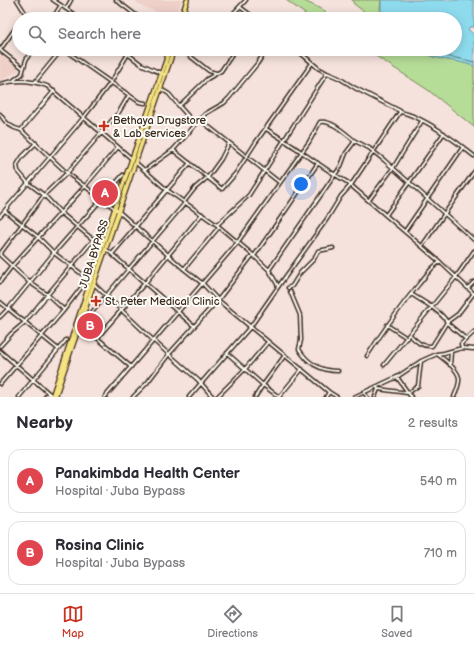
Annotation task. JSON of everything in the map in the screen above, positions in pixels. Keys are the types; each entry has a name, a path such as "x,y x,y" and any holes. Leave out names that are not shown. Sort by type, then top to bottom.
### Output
{"main road":[{"path":"184,12 188,0"},
{"name":"JUBA BYPASS","path":"52,396 91,281 104,248 168,56"},
{"name":"JUBA BYPASS","path":"133,160 161,89 163,74 171,56"},
{"name":"JUBA BYPASS","path":"52,396 81,324 91,281"}],"street":[{"path":"17,0 24,12"},
{"path":"53,0 70,12"},
{"path":"66,9 71,0"},
{"path":"116,0 132,12"},
{"path":"235,12 246,0"},
{"path":"56,12 61,5"},
{"path":"240,7 247,12"},
{"path":"12,33 0,50 23,68"},
{"path":"13,81 22,74 28,56"},
{"path":"35,82 57,56"},
{"path":"73,56 139,102 145,103"},
{"path":"0,216 84,117 111,82 127,56"},
{"path":"131,56 141,64 163,74"},
{"path":"191,56 209,71 217,73"},
{"path":"179,106 203,82 221,71 231,56"},
{"path":"145,170 173,150 195,124 209,111 224,103 262,56"},
{"path":"304,56 327,73 339,78 400,112 422,121 444,133 474,156"},
{"path":"173,150 222,189 236,173 246,156 312,63"},
{"path":"184,269 218,226 249,195 327,73"},
{"path":"0,84 13,81 35,82 47,86 54,91 167,190 218,226 253,256 269,270 278,287"},
{"path":"161,89 169,94 195,124"},
{"path":"21,130 54,91"},
{"path":"64,310 48,295 29,282 0,255 44,195 67,173 119,112 129,95"},
{"path":"189,397 251,326 327,219 341,196 351,185 396,115 400,112"},
{"path":"0,114 5,122 12,128 21,130 67,173 116,209 167,255 203,284 218,300 337,397"},
{"path":"199,120 246,156 264,172 279,182"},
{"path":"106,397 237,243 279,182 309,142 318,125 323,121 332,123 363,144 393,168 474,240"},
{"path":"369,200 393,168 422,121"},
{"path":"266,129 285,140 351,185 386,214 474,294 459,312 447,323 432,346 425,347 410,335"},
{"path":"386,214 444,133"},
{"path":"269,270 341,166 346,153 355,140"},
{"path":"36,143 22,157 17,168 18,172 28,183 44,195 61,213 112,254 194,326"},
{"path":"131,367 81,324 107,296 195,188 208,177 222,159 229,144"},
{"path":"0,282 12,266 61,213 118,147"},
{"path":"405,231 463,147"},
{"path":"112,254 190,163"},
{"path":"134,397 147,383 169,354 218,300 274,230 287,208 318,163"},
{"path":"422,246 474,172"},
{"path":"0,317 123,175"},
{"path":"5,211 38,237 54,253 91,281 154,341 198,380 213,397"},
{"path":"97,338 202,214"},
{"path":"0,346 24,323 102,231"},
{"path":"288,288 292,286 300,273 314,259 318,251 333,248"},
{"path":"384,365 410,335 474,252"},
{"path":"367,356 411,294 432,268 440,262"},
{"path":"0,384 91,281"},
{"path":"468,288 474,282"},
{"path":"290,291 300,315 301,340 299,349 311,363 317,367 326,370 338,371"},
{"path":"411,294 431,307 466,339"},
{"path":"0,302 24,323 58,349"},
{"path":"388,325 407,338"},
{"path":"462,348 461,344 474,332"},
{"path":"19,397 66,340"},
{"path":"217,397 245,369 268,342"},
{"path":"354,397 377,388 421,361 437,354 451,352 462,348 474,349"},
{"path":"0,351 52,396"},
{"path":"450,366 451,352"},
{"path":"228,353 263,385 279,397 302,369"},
{"path":"437,354 448,362 459,377 454,397"},
{"path":"256,397 285,355"},
{"path":"377,388 408,393 418,386 421,361"},
{"path":"397,377 411,397"},
{"path":"375,397 377,388"},
{"path":"326,397 330,392"},
{"path":"364,392 368,397"},
{"path":"45,397 52,396"}],"shaded area":[{"path":"137,0 182,0 177,12 157,12 136,2"},
{"path":"0,52 20,70 0,81"}],"green space":[{"path":"286,0 302,0 325,12 302,12"},
{"path":"352,0 381,0 380,9 382,12 365,12 354,4"},
{"path":"376,56 431,56 474,66 474,127 428,90"}],"water":[{"path":"381,0 474,0 474,27 470,27 468,29 474,35 474,66 430,56 462,56 462,12 381,12"}],"place":[{"name":"Bethaya Drugstore & Lab services","path":"104,126"},
{"name":"Panakimbda Health Center","path":"105,193"},
{"name":"St. Peter Medical Clinic","path":"96,301"},
{"name":"Rosina Clinic","path":"90,326"}]}
